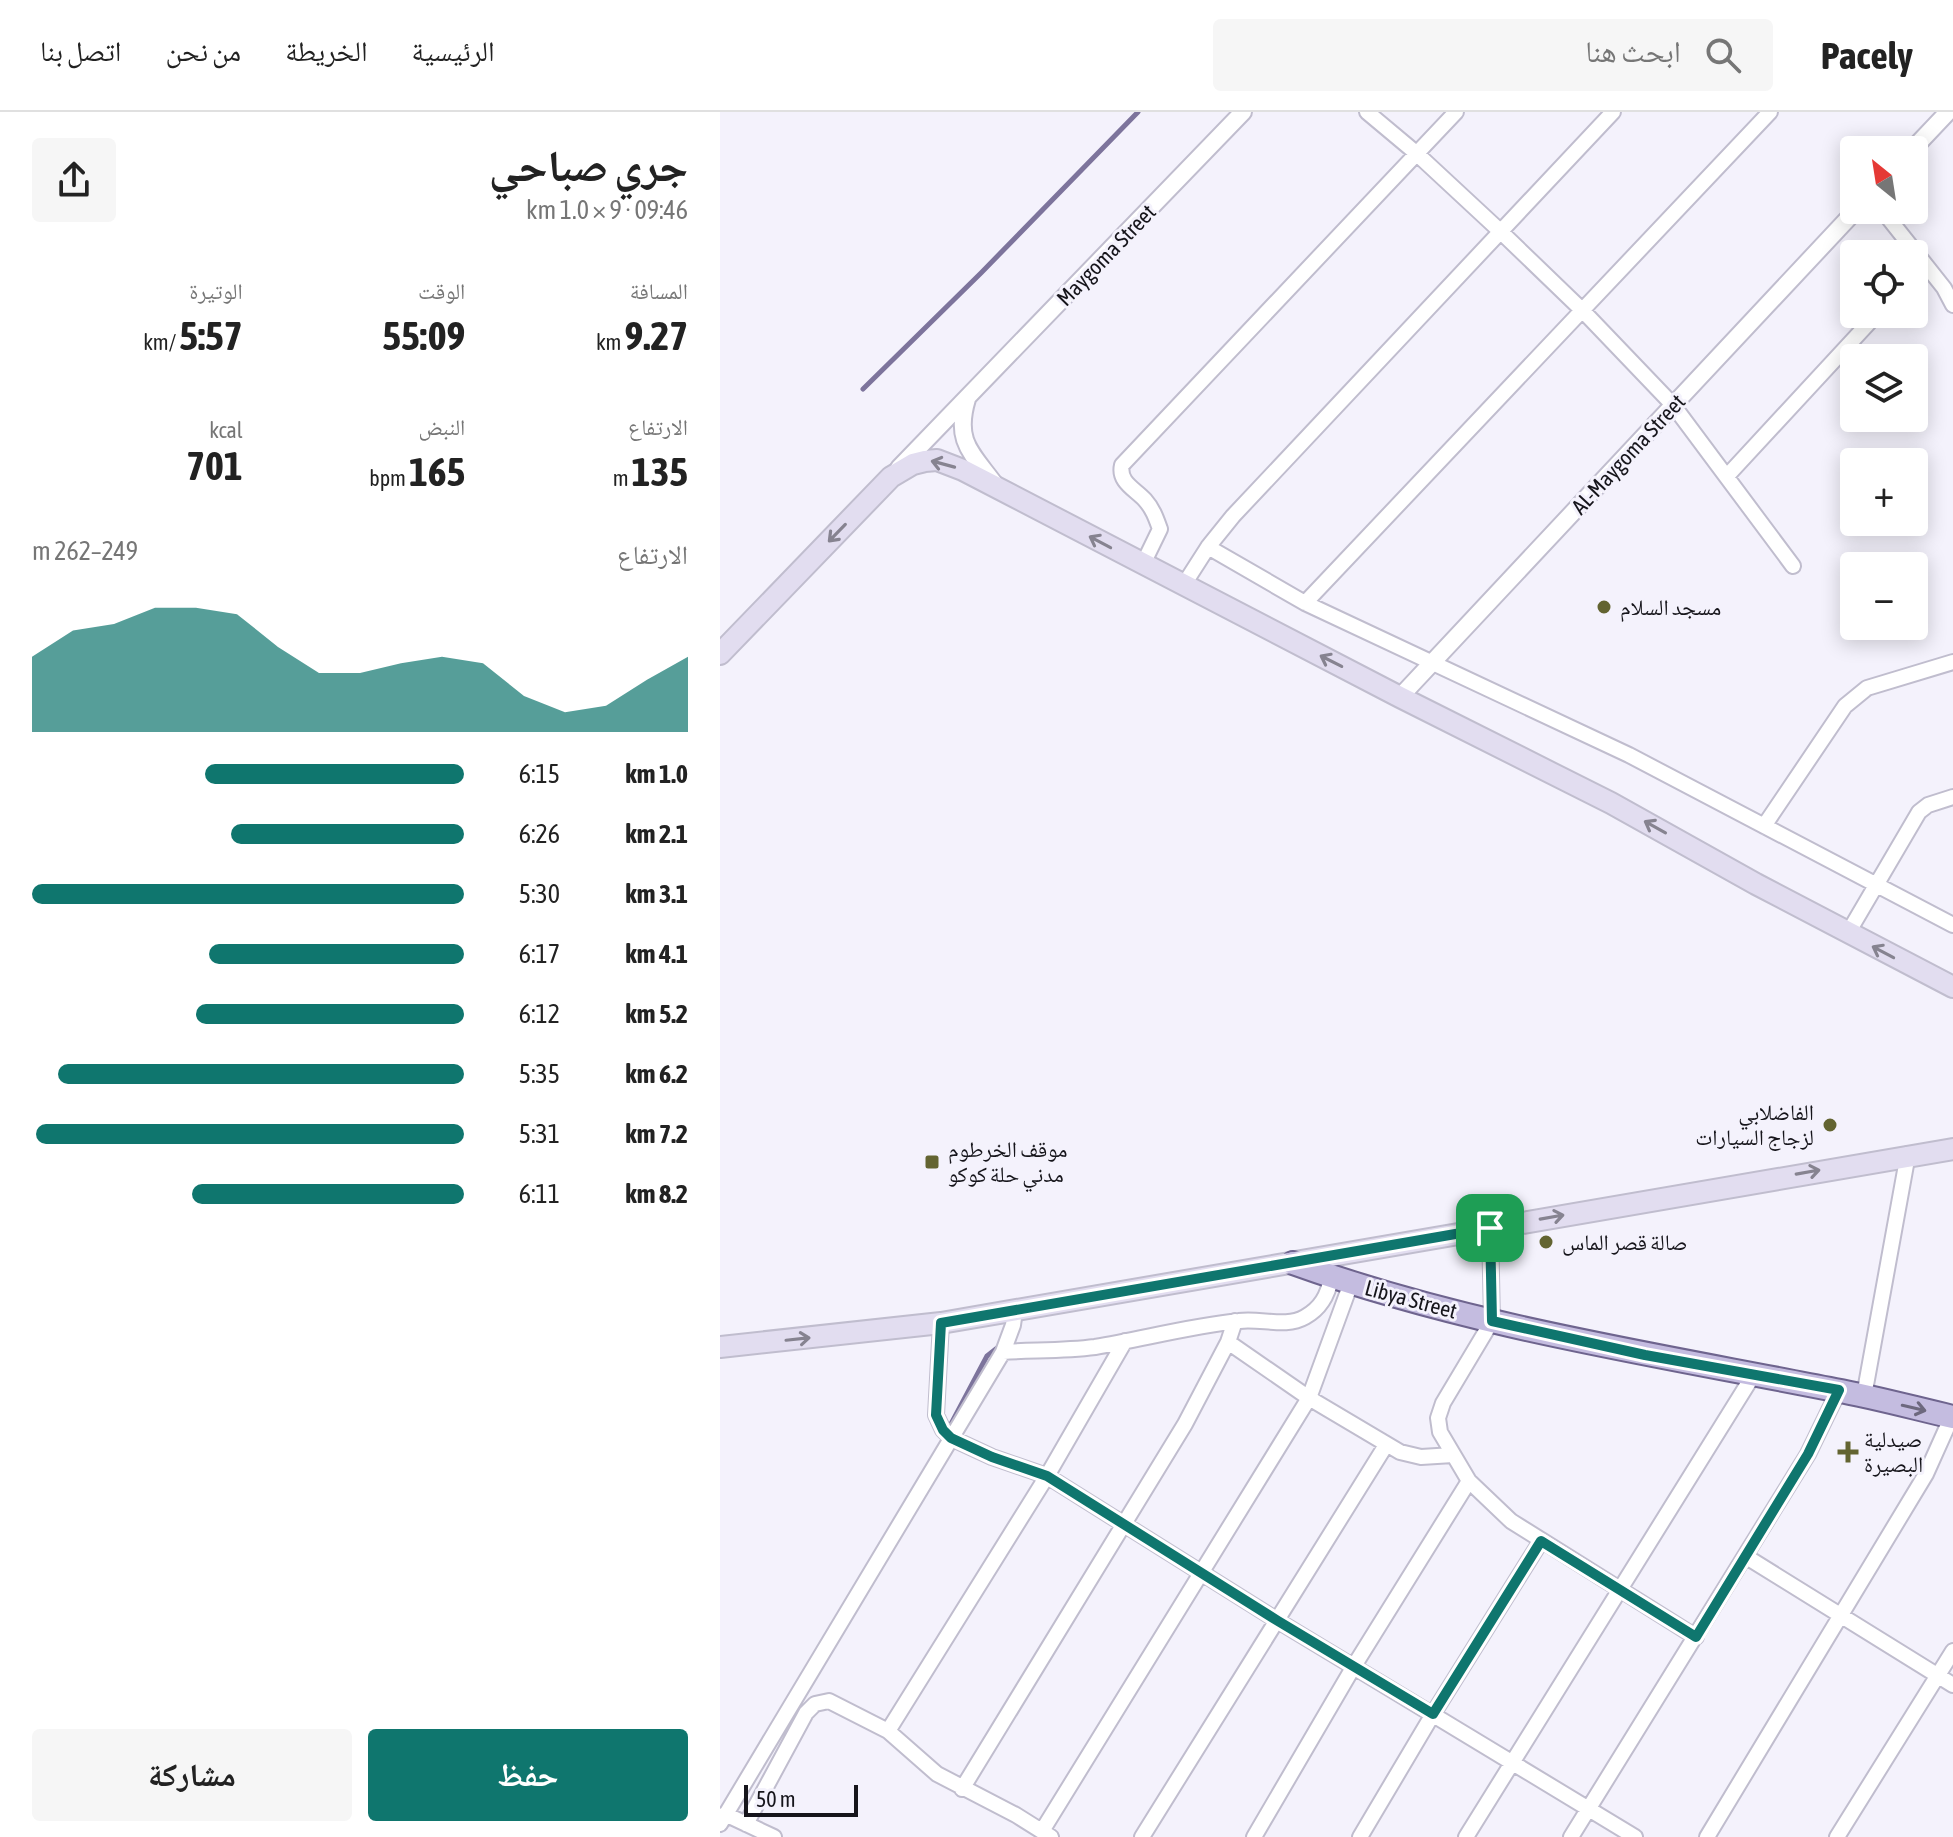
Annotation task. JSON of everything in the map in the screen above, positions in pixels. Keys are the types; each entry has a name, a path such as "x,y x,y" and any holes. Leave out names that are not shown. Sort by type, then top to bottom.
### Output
{"main road":[{"path":"720,654 891,477 913,464 937,460 996,486 1183,586 1611,803 1953,987"},
{"path":"720,1347 941,1323 1908,1154 1953,1149"},
{"name":"Libya Street","path":"1293,1263 1341,1280 1492,1321 1645,1355 1839,1390 1953,1416"}],"street":[{"name":"Maygoma Street","path":"891,477 1243,112"},
{"path":"1367,112 1500,231 1583,311 1673,405 1793,566"},
{"path":"1143,564 1160,529 1155,514 1145,500 1124,480 1122,465 1456,112"},
{"path":"1183,586 1233,516 1613,112"},
{"path":"1925,136 1948,112"},
{"path":"1305,603 1583,311 1763,114"},
{"name":"AL-Maygoma Street","path":"1400,697 1843,224"},
{"path":"1928,274 1948,284 1953,305"},
{"path":"1728,475 1864,328"},
{"path":"968,397 962,416 964,442 996,486"},
{"path":"1208,547 1305,603 1629,755 1953,925"},
{"path":"1764,826 1845,706 1867,688 1953,662"},
{"path":"1848,933 1919,812 1928,805 1953,797"},
{"path":"1864,1396 1908,1154"},
{"path":"1490,1228 1492,1321 1443,1403 1438,1418 1440,1432 1469,1481 1502,1514 1696,1637"},
{"path":"1003,1352 1070,1350 1254,1319 1289,1322 1304,1318 1319,1307 1328,1292 1341,1280"},
{"path":"746,1824 806,1713 815,1704 829,1701 888,1731 929,1767 962,1789 1047,1834 1200,1572 1309,1398 1341,1280"},
{"path":"774,1837 746,1824 723,1819 1003,1352 1015,1311"},
{"path":"962,1789 1185,1424 1228,1342 1235,1321"},
{"path":"941,1323 936,1415 951,1438 992,1457 1047,1476 1278,1621 1635,1837"},
{"path":"888,1731 1047,1476 1125,1341"},
{"path":"1228,1342 1309,1398 1386,1445 1421,1457 1453,1455"},
{"path":"1466,1837 1754,1374"},
{"path":"1571,1837 1808,1454 1839,1390"},
{"path":"1707,1837 1926,1474 1953,1416"},
{"path":"1142,1837 1386,1445"},
{"path":"1254,1837 1354,1666 1469,1481"},
{"path":"1360,1837 1541,1541"},
{"path":"1745,1556 1953,1685"},
{"path":"1837,1837 1953,1651"}],"waterway":[{"path":"863,389 1138,112"},
{"path":"951,1424 987,1356 1001,1345"}],"place":[{"name":"مسجد السلام","path":"1604,607"},
{"name":"الفاضلابي لزجاج السيارات","path":"1830,1125"},
{"name":"موقف الخرطوم مدني حلة كوكو","path":"932,1162"},
{"name":"صالة قصر الماس","path":"1546,1242"},
{"name":"صيدلية البصيرة","path":"1848,1452"}],"route":[{"path":"1490,1228 1492,1321 1645,1355 1839,1390 1808,1454 1696,1637 1541,1541 1433,1714 1047,1476 992,1457 951,1438 936,1415 941,1323 1490,1228"}]}
